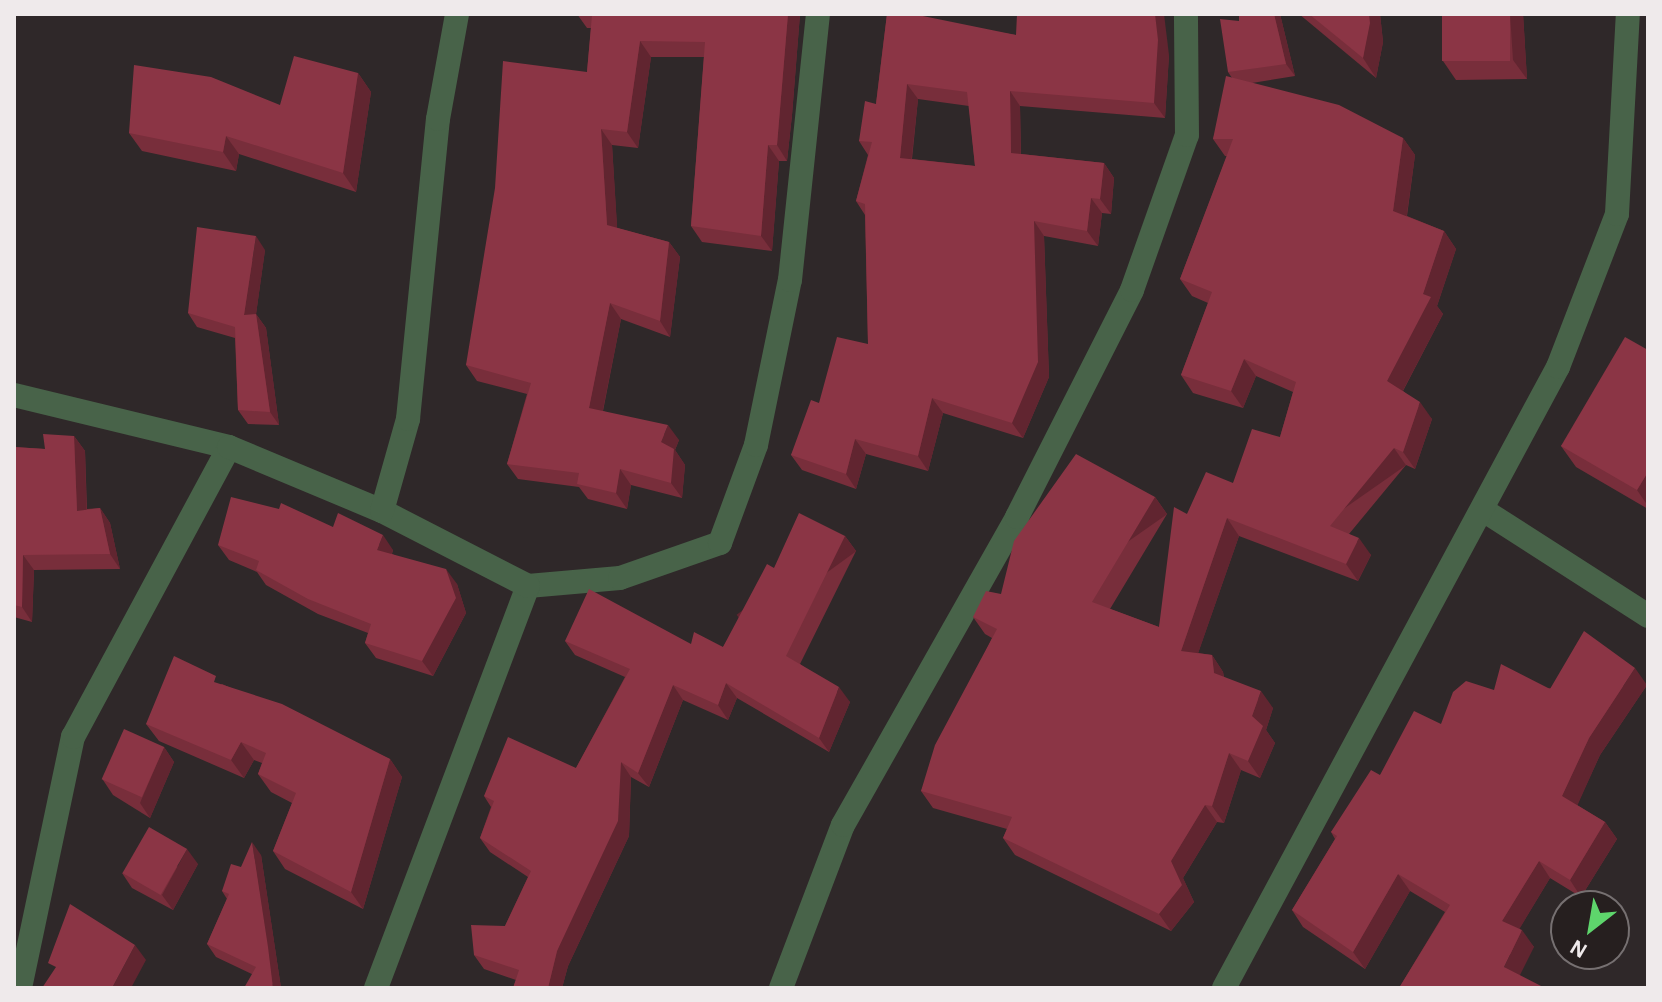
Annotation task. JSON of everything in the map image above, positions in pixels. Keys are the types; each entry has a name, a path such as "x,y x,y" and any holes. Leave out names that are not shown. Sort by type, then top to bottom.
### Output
{"street":[{"path":"382,511 408,419 438,119 457,14"},
{"path":"14,395 229,447 382,511 528,586 620,578 720,543 756,445 790,280 818,14"},
{"path":"781,988 843,825 1017,517 1132,290 1187,135 1186,14"},
{"path":"1224,988 1558,367 1617,214 1628,14"},
{"path":"20,988 73,737 229,447"},
{"path":"1483,510 1648,616"},
{"path":"376,988 528,586"}],"building":[{"path":"586,14 788,14 777,145 768,145 761,236 691,226 705,42 640,41 627,132 601,129 607,225 669,242 660,321 610,303 589,408 668,425 661,442 674,449 671,483 620,469 616,493 577,484 579,473 507,464 531,383 466,365 495,188 503,61 587,72 592,15"},
{"path":"887,14 913,14 1016,35 1017,14 1155,14 1158,40 1154,103 1010,91 1011,153 1104,163 1100,199 1091,198 1087,231 1034,221 1038,362 1012,423 932,398 918,456 855,439 846,474 791,455 811,400 819,403 837,337 868,344 865,204 856,201 872,142 859,141 865,101 876,104","holes":["907,84 967,92 975,166 900,158"]},
{"path":"1239,14 1274,14 1286,64 1228,72 1220,19 1239,21"},
{"path":"1309,14 1369,14 1363,58"},
{"path":"1442,14 1510,14 1510,61 1442,61"},
{"path":"294,56 358,73 343,173 226,136 223,152 129,133 134,65 211,77 280,105"},
{"path":"1226,76 1339,105 1403,138 1393,211 1444,231 1423,294 1431,297 1387,381 1420,402 1403,452 1394,448 1330,526 1359,538 1346,564 1227,518 1181,651 1212,655 1214,673 1261,691 1252,716 1263,726 1248,761 1229,753 1212,806 1205,805 1171,861 1182,885 1159,914 1003,838 1012,817 921,791 935,745 997,629 973,617 986,591 1001,594 1014,541 1076,454 1155,497 1092,602 1159,627 1174,507 1187,514 1206,472 1233,483 1252,429 1280,437 1296,382 1244,359 1231,391 1181,375 1212,292 1180,279 1233,139 1213,139"},
{"path":"197,227 256,236 244,315 256,314 270,412 238,410 235,327 188,313"},
{"path":"1625,337 1648,350 1648,472 1637,490 1561,446"},
{"path":"43,434 74,436 77,511 100,508 110,554 23,555 22,607 14,605 14,447 45,449"},
{"path":"231,497 279,509 281,503 333,527 338,513 383,535 377,550 446,569 456,598 422,661 365,643 371,624 308,599 256,570 259,561 218,545"},
{"path":"799,513 845,536 786,656 839,687 819,738 726,683 718,705 673,685 638,773 621,762 618,821 557,951 548,988 513,988 519,970 474,955 471,925 505,926 531,871 480,838 494,801 484,796 508,737 576,768 630,669 565,641 589,589 691,644 694,632 723,647 767,564 774,568"},
{"path":"1584,631 1635,668 1589,738 1562,796 1605,822 1570,880 1539,861 1502,921 1522,930 1504,967 1545,988 1399,988 1450,905 1398,874 1353,952 1292,910 1337,836 1331,832 1371,770 1380,775 1414,711 1441,724 1453,692 1466,681 1494,690 1501,664 1550,689"},
{"path":"174,656 216,676 214,682 282,704 390,759 351,892 273,851 296,793 258,774 266,753 241,742 231,760 146,724"},
{"path":"124,729 164,747 142,797 102,779"},
{"path":"149,827 187,849 161,895 122,873"},
{"path":"252,842 273,988 244,988 256,967 207,944 229,894 222,891 231,864 241,867"},
{"path":"70,904 135,945 112,988 42,988 56,967 48,963"}]}
